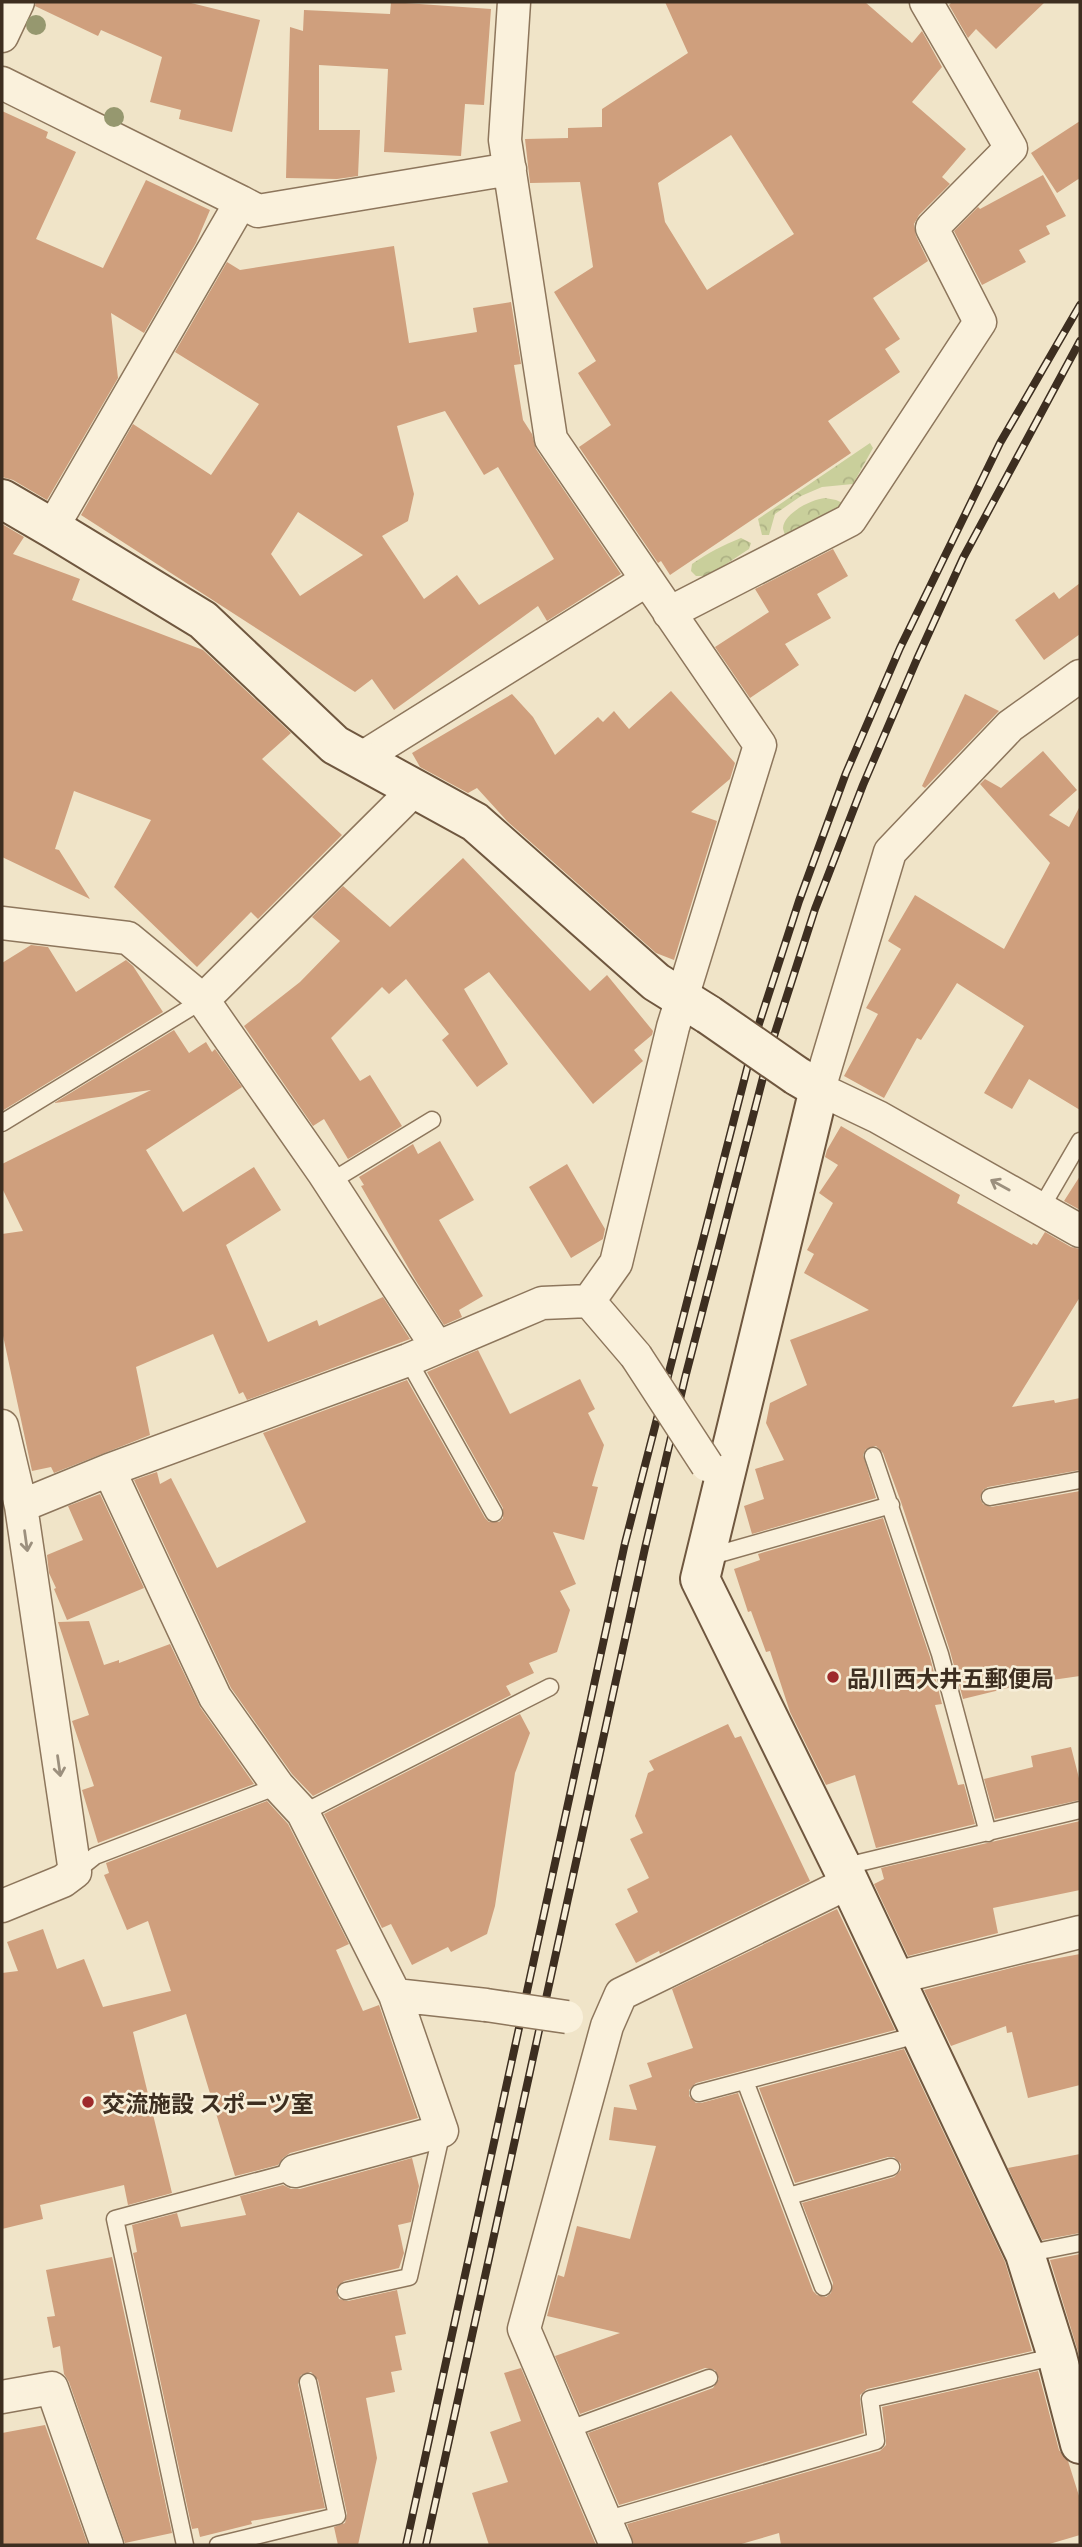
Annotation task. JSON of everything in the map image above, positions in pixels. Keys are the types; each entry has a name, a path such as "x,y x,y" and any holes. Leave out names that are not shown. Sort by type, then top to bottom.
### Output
{"street":[{"path":"2,36 18,2"},
{"path":"514,2 505,140 551,439 760,745 695,1007 616,1264 589,1301"},
{"path":"669,613 850,520 980,322 932,228 1011,148 926,2"},
{"path":"2,83 258,211 510,169"},
{"path":"52,528 241,202"},
{"path":"2,499 203,620 335,745 475,822 656,982 808,1082 878,1117 1080,1231"},
{"path":"360,759 648,580"},
{"path":"1080,676 1010,726 890,852 808,1082 715,1476 700,1578 922,2034 1025,2254 1057,2356 1080,2444"},
{"path":"203,1000 415,789"},
{"path":"2,923 128,938 203,1000 330,1182 422,1354"},
{"path":"20,1506 109,1470 422,1354 542,1303 589,1301"},
{"path":"589,1301 636,1356 715,1476"},
{"path":"2,1426 20,1506 75,1872 63,1881 2,1906"},
{"path":"109,1470 215,1697 278,1786 303,1813 395,1995 442,2132 295,2171"},
{"path":"610,2533 524,2329 587,2021 621,1994 845,1875"},
{"path":"895,1978 1080,1932"},
{"path":"395,1995 486,2005 587,2021"},
{"path":"2,2397 52,2388 107,2545"}],"lane":[{"path":"2,1123 203,1000"},
{"path":"330,1182 432,1119"},
{"path":"1041,1208 1080,1140"},
{"path":"422,1354 494,1513"},
{"path":"873,1456 940,1654 988,1833"},
{"path":"990,1497 1080,1480"},
{"path":"705,1558 891,1504"},
{"path":"303,1813 550,1687"},
{"path":"75,1872 94,1856 278,1786"},
{"path":"845,1875 988,1833 1080,1810"},
{"path":"699,2093 922,2034"},
{"path":"746,2081 823,2287"},
{"path":"346,2291 409,2277 442,2132"},
{"path":"789,2196 891,2166"},
{"path":"184,2545 116,2219 295,2171"},
{"path":"1025,2254 1080,2243"},
{"path":"610,2533 876,2441 870,2399 1057,2356"},
{"path":"567,2430 709,2378"},
{"path":"218,2545 337,2516 308,2382"}],"green space":[{"path":"870,443 873,448 853,484 822,487 801,496 775,514 769,535 762,535 758,519"},
{"path":"825,498 845,504 836,512 786,539 783,528 788,517 806,504"},
{"path":"741,538 751,543 749,549 708,576 696,576 691,571 692,564 698,560"}],"building":[{"path":"36,2 187,2 260,20 232,132 179,119 181,110 150,102 162,57 101,30 98,36 35,6"},
{"path":"391,2 491,9 484,105 465,104 461,156 384,152 388,69 319,65 319,130 360,130 358,176 337,179 286,178 290,27 303,31 304,10 390,14"},
{"path":"665,2 865,2 912,43 922,31 942,67 912,102 966,149 942,177 950,184 919,215 914,224 916,236 928,261 873,298 900,339 885,349 900,372 828,421 851,453 670,575 661,561 658,563 579,447 611,425 578,373 596,361 554,292 593,267 580,182 530,183 525,139 568,138 568,128 602,127 602,109 688,53","holes":["731,135 794,234 707,290 665,222 658,183"]},
{"path":"950,2 1045,2 996,49 976,29 968,38 949,5"},
{"path":"2,111 48,132 46,138 76,152 36,239 103,268 146,180 210,210 196,243 144,333 111,313 118,378 47,500 13,480 2,477"},
{"path":"1080,121 1080,178 1057,193 1031,153"},
{"path":"1043,175 1066,216 1046,226 1050,234 1019,250 1026,262 982,285 954,231 978,207 980,209"},
{"path":"394,246 409,343 477,332 473,308 511,302 521,364 514,365 523,420 532,434 536,449 621,574 547,621 538,606 394,710 372,679 355,692 81,515 133,424 211,475 259,404 175,352 227,262 240,270","holes":["445,411 484,475 498,467 554,559 479,605 457,575 424,599 382,536 408,521 414,494 397,426","298,512 363,555 300,596 271,554"]},
{"path":"2,524 24,537 13,554 80,579 72,600 203,650 291,733 262,759 342,835 258,919 251,912 197,967 114,887 151,820 74,791 55,849 59,850 90,899 2,857"},
{"path":"833,549 848,576 817,594 831,618 785,644 799,665 750,698 715,647 769,612 755,589"},
{"path":"1080,583 1080,634 1044,660 1015,620 1054,592 1059,599"},
{"path":"671,691 735,763 730,779 691,812 717,821 674,960 656,953 507,821 477,788 468,793 420,767 412,753 512,694 533,717 555,755 598,717 603,722 614,711 629,729"},
{"path":"965,694 999,711 925,788 922,786"},
{"path":"1043,751 1077,790 1049,815 1069,827 1080,806 1080,1110 1029,1079 1012,1109 984,1093 1024,1026 957,983 921,1040 917,1038 884,1098 844,1076 878,1014 866,1008 901,949 888,941 915,895 1004,949 1050,863 980,784 985,779 1001,788"},
{"path":"463,858 590,991 607,975 653,1031 652,1035 634,1050 643,1061 593,1104 489,972 464,989 508,1064 477,1087 442,1040 449,1034 406,979 389,994 382,987 331,1038 360,1081 370,1075 402,1126 348,1159 324,1119 313,1126 244,1026 300,982 340,941 312,917 343,886 390,927"},
{"path":"31,945 48,947 76,992 126,960 133,966 163,1012 2,1111 2,963"},
{"path":"174,1030 189,1053 206,1042 212,1052 215,1049 242,1087 146,1150 183,1212 254,1167 281,1210 226,1245 268,1342 317,1320 319,1326 383,1297 410,1339 247,1400 243,1392 239,1394 213,1334 136,1367 150,1435 54,1473 51,1467 32,1471 2,1331 2,1234 23,1231 2,1188 2,1164 151,1090 54,1103"},
{"path":"841,1126 960,1195 957,1203 1032,1245 1037,1245 1045,1232 1071,1247 1080,1249 1080,1297 1012,1407 1080,1398 1080,1470 988,1487 983,1490 980,1498 983,1504 991,1507 1080,1491 1080,1676 1024,1684 963,1699 901,1502 883,1453 876,1446 866,1449 863,1455 876,1498 752,1534 744,1506 764,1499 755,1469 784,1460 766,1423 770,1403 807,1385 790,1340 869,1310 804,1273 814,1254 807,1250 833,1203 819,1193 838,1165 825,1157"},
{"path":"440,1141 474,1200 439,1220 483,1296 459,1310 462,1317 444,1325 361,1186 364,1185 359,1177 413,1144 418,1154"},
{"path":"567,1164 605,1229 603,1239 571,1258 529,1187"},
{"path":"1080,1176 1080,1210 1064,1201"},
{"path":"478,1350 510,1414 580,1379 595,1409 588,1413 604,1445 592,1486 598,1487 584,1540 553,1532 576,1584 560,1591 570,1610 557,1652 529,1663 534,1673 506,1686 511,1695 313,1796 292,1774 231,1688 134,1480 157,1472 160,1484 171,1478 217,1568 306,1522 263,1433 407,1380 485,1518 489,1522 499,1522 503,1518 503,1508 427,1372"},
{"path":"100,1494 144,1588 67,1620 49,1573 47,1555 83,1540 68,1506"},
{"path":"883,1518 930,1657 942,1704 935,1705 958,1785 964,1784 975,1824 876,1848 855,1775 826,1785 790,1712 770,1651 766,1652 751,1611 748,1612 734,1569 760,1560 758,1554"},
{"path":"89,1621 104,1665 119,1660 119,1663 170,1644 200,1707 254,1784 98,1843 82,1790 94,1786 72,1721 89,1715 58,1622"},
{"path":"520,1714 530,1733 515,1773 495,1906 487,1934 451,1952 448,1947 412,1965 391,1924 382,1928 324,1814"},
{"path":"728,1724 735,1738 741,1736 810,1881 636,1963 615,1924 638,1912 627,1889 649,1878 630,1839 643,1833 635,1816 648,1773 654,1770 649,1761"},
{"path":"1071,1747 1080,1782 1080,1800 995,1819 984,1779 1033,1767 1031,1756"},
{"path":"267,1801 288,1824 349,1944 336,1950 363,2011 379,2005 418,2118 290,2153 278,2165 235,2176 186,2014 133,2032 172,2193 128,2205 124,2185 40,2205 43,2219 2,2229 2,1973 18,1971 7,1942 43,1929 57,1969 84,1959 103,2007 171,1991 148,1921 127,1930 104,1875 109,1873 106,1863"},
{"path":"1080,1821 1080,1890 993,1908 998,1933 908,1956 874,1884 884,1879 881,1868"},
{"path":"837,1909 895,2030 696,2083 689,2090 689,2096 696,2103 701,2103 738,2093 813,2291 826,2297 831,2293 833,2283 802,2203 894,2177 901,2170 901,2164 894,2157 888,2157 795,2183 759,2088 904,2049 1005,2262 1032,2351 867,2389 860,2395 864,2433 619,2505 588,2433 713,2388 719,2379 715,2370 705,2368 580,2414 555,2356 620,2333 547,2316 558,2275 564,2277 577,2226 630,2239 656,2146 609,2140 614,2107 637,2110 629,2085 652,2077 647,2063 693,2048 672,1989"},
{"path":"1080,1954 1080,2085 1028,2098 1012,2032 1007,2033 1006,2026 951,2046 924,1990 1027,1964"},
{"path":"1080,2154 1080,2233 1042,2240 1008,2168"},
{"path":"412,2158 419,2186 411,2222 398,2225 404,2253 399,2268 344,2281 336,2289 339,2299 348,2301 397,2290 406,2334 395,2336 402,2370 391,2372 395,2392 366,2398 377,2458 358,2545 338,2545 334,2527 345,2523 347,2514 318,2380 311,2372 301,2375 298,2384 325,2508 251,2521 252,2524 200,2537 198,2528 192,2529 133,2253 137,2252 132,2225 177,2213 181,2227 246,2215 240,2196 283,2185 300,2189"},
{"path":"1080,2254 1080,2358 1050,2260"},
{"path":"112,2257 172,2533 125,2543 64,2374 60,2346 53,2348 47,2317 55,2316 46,2270"},
{"path":"521,2368 596,2545 489,2545 472,2493 508,2482 490,2432 521,2421 504,2373"},
{"path":"1038,2371 1059,2450 1068,2461 1080,2499 1080,2535 1046,2545 781,2545 779,2533 738,2545 634,2545 627,2524 880,2451 886,2445 882,2407"},
{"path":"45,2425 88,2545 2,2545 2,2433"}],"railway":[{"path":"406,2545 625,1543 757,1030 799,901 846,773 900,648 1000,443 1080,305"},
{"path":"426,2545 645,1548 685,1378 773,1039 815,909 863,785 917,659 963,558 1080,341"}],"place":[{"name":"品川西大井五郵便局","path":"833,1677"},
{"name":"交流施設 スポーツ室","path":"88,2102"}]}
